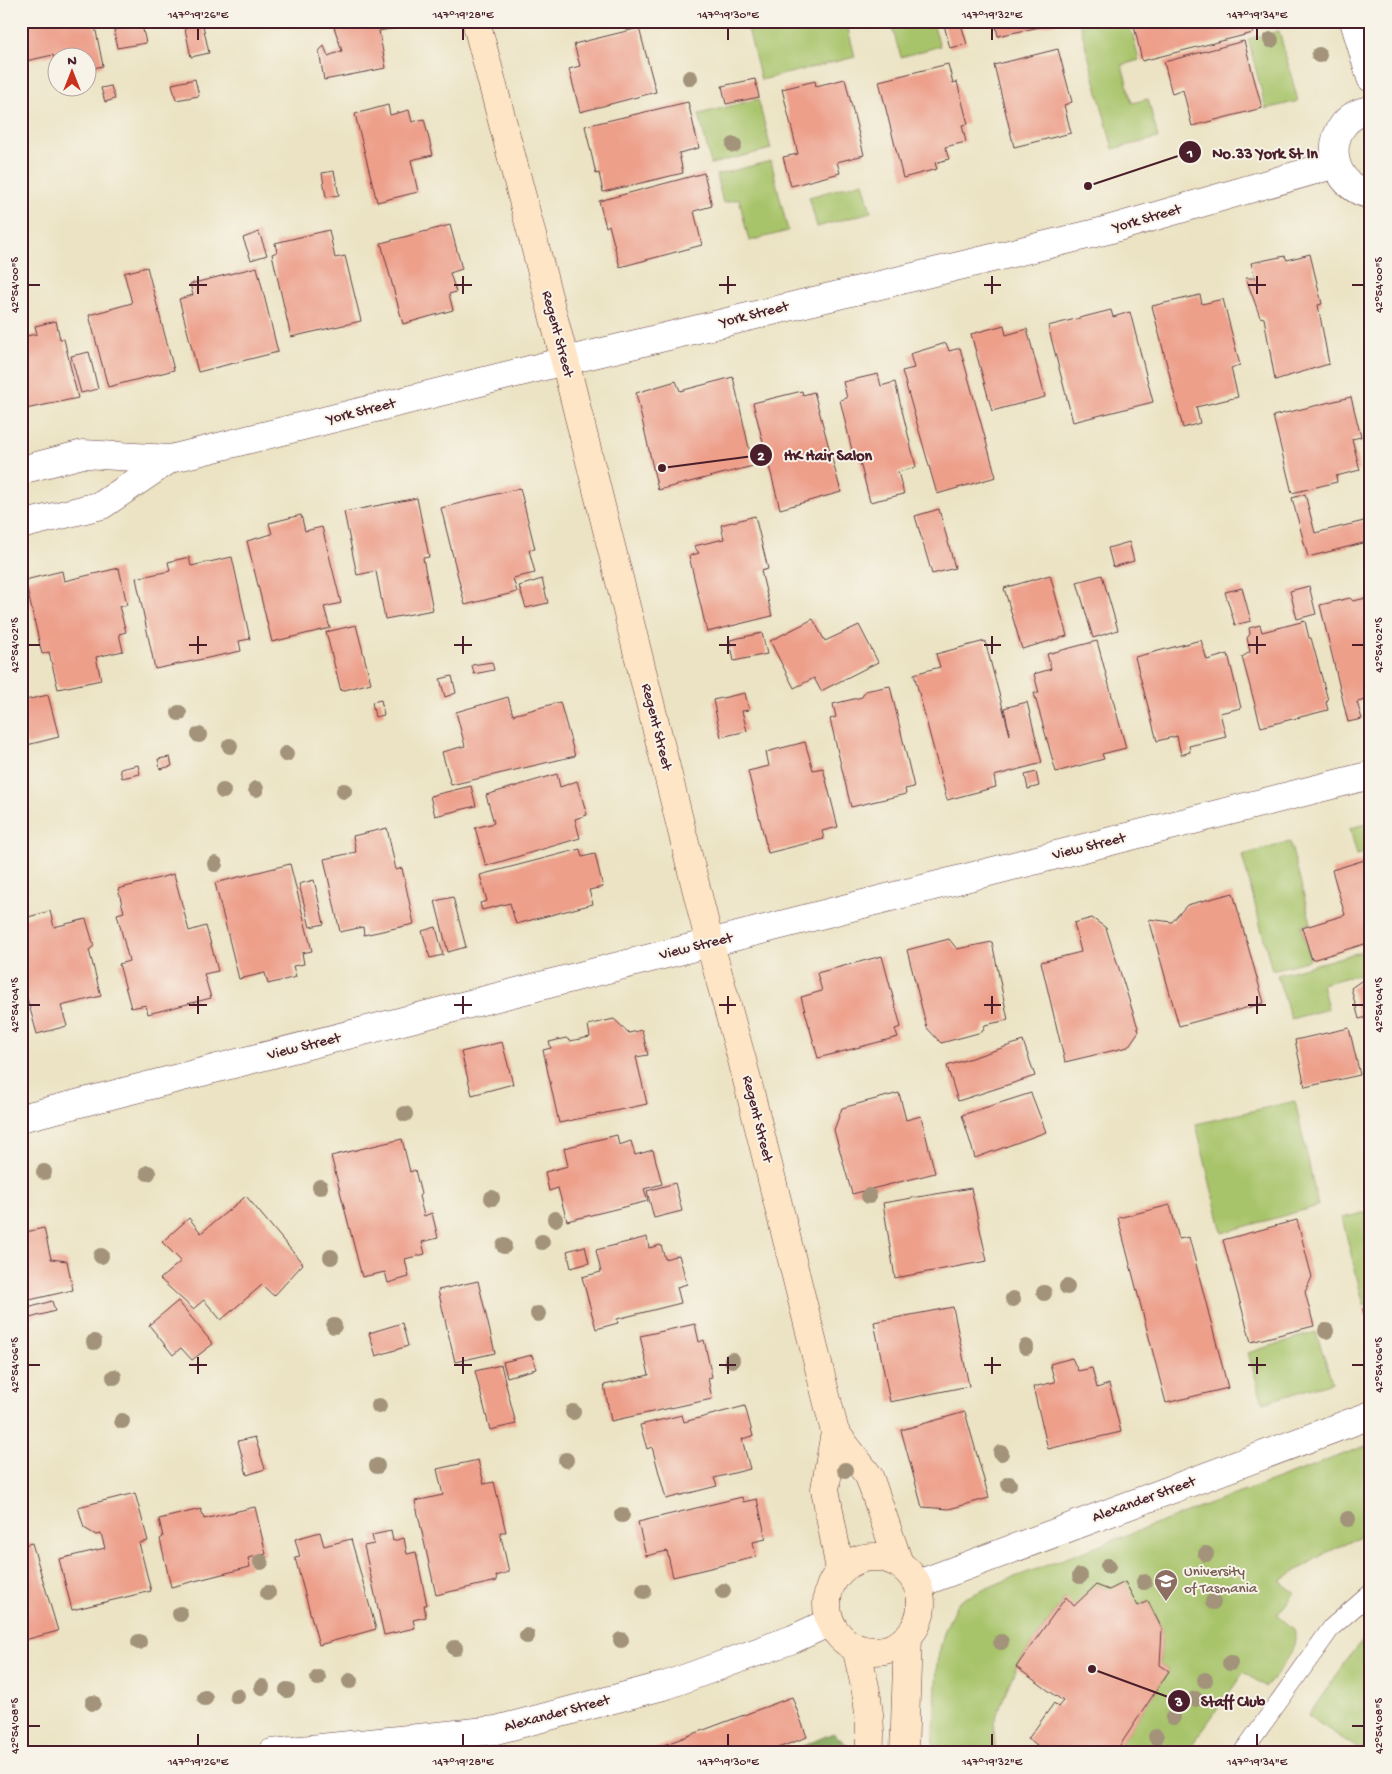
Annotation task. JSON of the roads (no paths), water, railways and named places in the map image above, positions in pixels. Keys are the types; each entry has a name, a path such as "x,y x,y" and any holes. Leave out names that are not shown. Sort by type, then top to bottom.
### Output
{"street":[{"name":"Regent Street","path":"476,21 565,361 710,944 742,1060 835,1432 869,1476 899,1563"},
{"path":"1354,21 1371,78"},
{"path":"1371,110 1353,116 1344,125 1337,138 1334,151 1336,164 1342,177 1351,187 1362,194 1371,196"},
{"name":"York Street","path":"21,470 83,454 170,459 565,361 1104,231 1336,164"},
{"name":"York Street","path":"21,525 102,505 170,459"},
{"name":"View Street","path":"21,1118 1371,775"},
{"name":"Alexander Street","path":"918,1584 1371,1415"},
{"name":"Regent Street","path":"835,1432 825,1490 840,1570"},
{"path":"874,1556 887,1558 899,1563 910,1572 918,1584 922,1598 917,1626 897,1646 884,1650 870,1651 856,1648 845,1642 836,1633 830,1622 827,1609 827,1595 832,1582 840,1570 862,1558 874,1556"},
{"name":"Alexander Street","path":"272,1753 496,1730 667,1685 793,1638 830,1622"},
{"path":"904,1753 908,1637"},
{"path":"856,1648 867,1694 872,1731 869,1753"}],"lane":[{"path":"1242,1753 1332,1627 1371,1593"}],"place":[{"name":"No.33 York St In","path":"1088,186"},
{"name":"HK Hair Salon","path":"662,468"},
{"name":"University of Tasmania","path":"1166,1602"},
{"name":"Staff Club","path":"1092,1669"}]}
